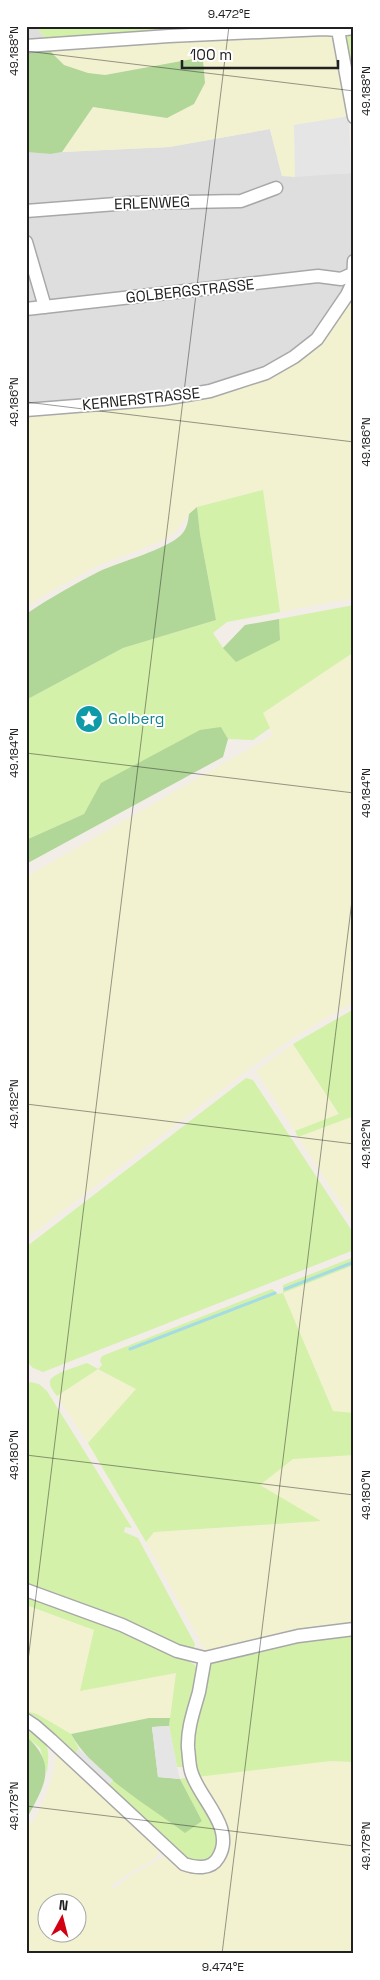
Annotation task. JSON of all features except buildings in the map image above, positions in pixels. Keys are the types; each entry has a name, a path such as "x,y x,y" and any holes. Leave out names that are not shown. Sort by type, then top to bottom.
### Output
{"street":[{"path":"26,46 60,42 169,36 354,28"},
{"path":"338,30 354,116"},
{"name":"ERLENWEG","path":"26,211 129,203 241,201 276,188"},
{"path":"26,242 45,307"},
{"name":"KERNERSTRASSE","path":"26,410 163,399 210,391 266,373 294,357 316,339 348,295 353,282 354,261"},
{"name":"GOLBERGSTRASSE","path":"26,308 318,276 341,279 354,274"},
{"path":"26,1590 122,1625 177,1651 205,1658 298,1636 354,1629"},
{"path":"26,1720 51,1740 184,1864 194,1868 203,1867 216,1862 221,1854 223,1843 222,1831 190,1771 188,1746 191,1720 205,1658"}],"shaded area":[{"path":"26,26 36,26 46,40 26,51"},
{"path":"349,116 351,173 295,177 294,125"},
{"path":"270,129 282,176 354,173 354,290 317,344 210,395 26,414 26,152 51,154 169,147"},
{"path":"169,1726 180,1779 158,1777 152,1727"},
{"path":"79,1749 113,1780 107,1787 73,1756"}],"green space":[{"path":"36,26 162,27 160,33 46,40"},
{"path":"173,26 327,26 174,30"},
{"path":"332,30 349,116 294,125 295,177 282,176 270,129 169,147 62,152 93,107 167,118 205,83 203,61 198,59 105,75 88,73 64,65 47,48"},
{"path":"354,33 354,90 345,35"},
{"path":"47,48 64,65 88,73 105,75 198,58 203,61 205,83 194,104 167,118 93,107 62,152 51,154 26,152 26,51"},
{"path":"354,290 354,598 280,612 263,490 197,507 174,533 162,541 99,565 26,607 26,414 164,403 295,361"},
{"path":"263,490 280,612 227,622 213,633 223,648 280,640 279,619 354,605 354,652 263,713 270,728 253,740 228,739 221,727 102,783 84,814 26,840 26,700 123,648 216,620 200,534 197,507"},
{"path":"197,507 200,534 216,620 123,648 26,700 26,614 62,591 100,571 174,540 183,533 189,514"},
{"path":"279,619 280,640 236,662 223,648 245,625"},
{"path":"354,652 354,1002 296,1036 249,1069 26,1239 26,877 273,735 262,713"},
{"path":"221,727 228,739 223,757 26,864 26,840 84,814 101,783 200,730"},
{"path":"354,1009 354,1116 298,1137 295,1131 339,1114 293,1044"},
{"path":"293,1044 339,1114 295,1131 256,1071"},
{"path":"246,1078 253,1080 354,1234 354,1250 43,1372 33,1368 26,1361 26,1247"},
{"path":"354,1116 354,1224 298,1137"},
{"path":"354,1257 354,1265 283,1293 283,1285"},
{"path":"354,1265 354,1413 333,1411 283,1293"},
{"path":"272,1289 278,1294 283,1293 333,1411 354,1413 354,1455 293,1459 260,1485 321,1521 154,1532 146,1542 88,1443 136,1389 98,1369 102,1365 100,1360 102,1356"},
{"path":"87,1363 98,1369 57,1396 51,1387 50,1381 52,1378 67,1370"},
{"path":"98,1369 136,1389 88,1443 57,1396"},
{"path":"31,1382 39,1384 47,1391 132,1528 125,1527 124,1532 138,1538 195,1644 193,1651 26,1587 26,1384"},
{"path":"354,1455 354,1625 209,1651 205,1650 146,1542 154,1532 320,1521 259,1485 293,1459"},
{"path":"26,1594 70,1608 179,1655 195,1665 197,1671 187,1767 177,1767 169,1726 176,1673 80,1691 94,1630 26,1605"},
{"path":"26,1605 95,1630 81,1690 176,1673 170,1718 149,1718 71,1734 37,1714 26,1711"},
{"path":"354,1633 354,1762 330,1761 197,1777 191,1743 209,1662 298,1640"},
{"path":"26,1711 37,1714 71,1734 79,1749 73,1756 26,1717"},
{"path":"149,1718 170,1718 169,1726 152,1727 158,1777 180,1779 202,1821 185,1833 107,1776 81,1749 71,1734"},
{"path":"26,1724 44,1740 48,1750 47,1773 40,1748 26,1736"},
{"path":"26,1736 42,1757 45,1776 43,1786 26,1820"},
{"path":"56,1755 62,1755 158,1844 159,1851 156,1858 123,1877 111,1886 114,1889 128,1877 171,1853 191,1771 330,1761 354,1762 354,1954 26,1954 26,1826 30,1821 33,1823 53,1774"},
{"path":"189,1777 214,1823 218,1836 215,1856 203,1864 184,1859 107,1787 113,1780 185,1832 202,1821 180,1779"}],"waterway":[{"path":"285,1289 354,1262"},
{"path":"130,1349 275,1293"}],"place":[{"name":"Golberg","path":"89,719"}]}
